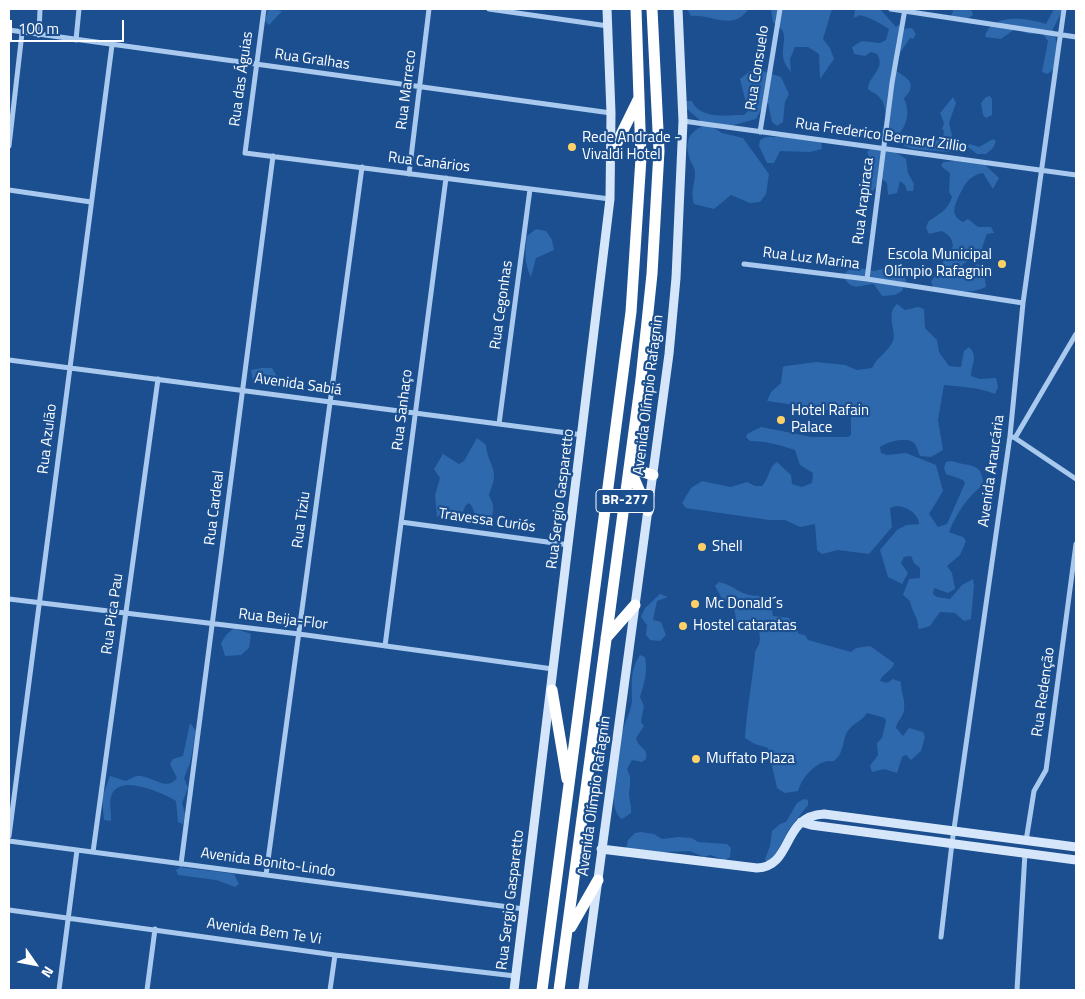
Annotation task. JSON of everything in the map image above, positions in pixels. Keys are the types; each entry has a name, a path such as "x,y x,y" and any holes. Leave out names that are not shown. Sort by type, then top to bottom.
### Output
{"highway":[{"name":"BR-277","path":"542,990 631,312 639,204 640,94 636,9"},
{"name":"BR-277","path":"559,990 641,379 660,151 652,9"},
{"path":"610,157 640,94"},
{"path":"629,468 653,475"},
{"path":"629,468 648,511"},
{"path":"606,638 635,605"},
{"path":"552,690 569,789"},
{"path":"568,932 598,880"}],"street":[{"path":"38,35 40,9"},
{"path":"76,40 79,9"},
{"name":"Rua das Águias","path":"245,153 264,9"},
{"name":"Rua Marreco","path":"409,174 429,9"},
{"path":"489,9 608,26"},
{"name":"Rua Sergio Gasparetto","path":"514,990 583,435 610,199 611,113 607,9"},
{"name":"Avenida Olímpio Rafagnin","path":"583,990 653,475 676,278 683,121 678,9"},
{"name":"Rua Consuelo","path":"760,132 780,9"},
{"path":"891,9 1076,37"},
{"name":"Avenida Araucária","path":"941,937 952,843 1012,437 1023,303 1064,9"},
{"name":"Rua Arapiraca","path":"867,279 905,10"},
{"name":"Rua Gralhas","path":"9,30 611,113"},
{"path":"9,146 22,33"},
{"name":"Rua Azulão","path":"9,836 112,45"},
{"name":"Rua Frederico Bernard Zillio","path":"683,121 1076,176"},
{"name":"Rua Canários","path":"245,153 610,199"},
{"name":"Rua Cardeal","path":"181,864 273,156"},
{"name":"Rua Tiziu","path":"266,875 362,168"},
{"name":"Rua Sanhaço","path":"385,646 446,178"},
{"name":"Rua Cegonhas","path":"499,424 530,188"},
{"path":"9,190 91,202"},
{"name":"Rua Luz Marina","path":"744,264 867,279 1023,303"},
{"path":"1076,334 1012,437 1076,479"},
{"name":"Avenida Sabiá","path":"9,360 583,435"},
{"name":"Rua Pica Pau","path":"93,852 158,379"},
{"name":"Travessa Curiós","path":"401,522 569,545"},
{"name":"Rua Redenção","path":"1026,841 1034,791 1046,770 1076,544"},
{"name":"Rua Beija-Flor","path":"9,599 299,634 554,669"},
{"path":"601,849 757,868 768,867 777,860 792,832 801,822 810,815 824,814 1076,847"},
{"path":"801,822 811,826 1076,860"},
{"name":"Avenida Bonito-Lindo","path":"9,841 524,909"},
{"path":"1043,856 1045,844"},
{"path":"59,990 77,850"},
{"path":"1017,990 1025,853"},
{"name":"Avenida Bem Te Vi","path":"9,910 335,955 515,976"},
{"path":"147,990 155,929"},
{"path":"330,990 335,955"}],"shaded area":[{"path":"268,9 282,11 269,25 265,21"},
{"path":"687,9 747,9 747,11 741,17 728,21 691,16"},
{"path":"771,9 832,9 823,39 830,48 834,59 820,79 819,54 808,47 795,47 790,59 791,72 786,66 783,54 784,34 773,22"},
{"path":"855,9 880,9 896,27 898,25 902,29 912,28 916,34 913,39 910,38 900,53 895,70 907,78 911,84 911,88 904,99 907,105 907,119 901,132 896,137 883,142 881,136 885,120 884,104 878,96 868,89 880,64 879,59 877,54 871,52 865,56 854,54 852,47 862,41 880,43 886,40 889,29 864,16 860,15 854,18"},
{"path":"954,9 971,9 973,15 967,19 951,16"},
{"path":"1054,9 1063,9 1053,29 1059,59 1054,69 1047,74 1042,72 1048,41 1042,33 1029,34 1015,29 1001,39 985,37 988,29 1002,20 1021,19 1046,24"},
{"path":"750,71 763,71 781,77 789,94 785,102 783,122 777,126 772,122 768,103 762,108 756,119 730,126 702,122 686,108 685,101 692,101 696,107 708,114 723,116 744,115 748,111 740,79"},
{"path":"990,96 992,99 992,115 986,118 983,115 981,103 986,97"},
{"path":"953,97 956,103 949,123 952,135 949,152 913,149 904,146 903,143 909,138 936,141 943,138 944,131 942,129 944,123 940,113"},
{"path":"703,126 713,127 722,133 743,138 769,174 766,194 760,202 750,203 731,195 714,209 694,204 695,172 689,156 688,140 693,132"},
{"path":"766,137 784,137 821,142 822,149 810,152 780,151 774,163 767,163 759,146 760,140"},
{"path":"993,139 996,141 993,148 986,154 977,154 967,146 970,144 979,147"},
{"path":"871,149 895,152 906,159 908,173 914,184 913,191 907,191 905,185 900,181 897,193 888,195 887,183 882,179 873,191 868,188 865,182 872,164 867,152"},
{"path":"955,161 985,165 999,178 993,189 983,173 970,178 959,196 954,210 956,217 963,222 968,219 978,227 991,227 994,233 987,234 980,253 963,264 961,270 968,273 977,264 983,267 986,287 973,291 934,288 931,282 953,246 951,239 944,232 929,234 926,228 928,222 942,212 950,202 952,197 949,192 950,173 941,166 943,162"},
{"path":"536,229 546,231 552,240 554,250 536,258 531,277 526,262 526,241 527,236"},
{"path":"895,265 903,270 906,281 902,291 895,295 882,296 874,284 858,287 851,285 844,278 846,272 853,267 875,271"},
{"path":"897,304 905,310 918,307 924,309 925,328 937,340 939,352 949,366 961,367 964,351 969,347 974,354 971,376 980,379 996,378 998,387 995,394 976,389 944,385 938,420 943,450 931,457 920,456 915,444 908,440 892,441 880,447 881,453 887,455 906,453 936,465 943,491 929,514 938,527 947,524 965,483 963,480 946,474 944,468 946,462 952,461 975,467 982,475 983,485 963,506 949,532 963,537 966,541 960,555 947,566 952,573 955,589 948,593 934,588 933,594 937,597 950,599 962,585 973,579 971,619 964,621 955,613 940,612 930,626 920,629 918,628 910,601 903,595 909,579 920,578 920,568 914,563 911,556 904,557 901,563 908,573 902,584 888,577 880,550 897,530 906,525 919,524 916,516 908,509 899,506 890,508 892,527 869,554 838,550 822,554 817,550 815,524 800,527 785,520 769,520 686,508 682,503 691,488 702,481 731,487 747,482 755,486 762,486 772,466 777,462 791,475 792,484 802,487 812,483 813,473 800,465 795,450 773,444 750,441 746,437 747,434 761,427 812,437 848,437 851,435 851,413 767,401 771,392 781,383 783,367 786,366 816,362 845,365 857,370 872,368 893,341 892,313"},
{"path":"272,368 283,387 253,381 251,370"},
{"path":"477,438 486,445 494,472 489,496 493,508 492,517 490,520 480,521 469,503 465,506 462,516 451,517 450,512 446,511 437,517 435,495 440,478 434,469 443,454 459,464 464,461"},
{"path":"719,582 743,593 763,596 769,601 773,616 789,618 799,634 805,635 808,640 851,652 856,648 870,646 894,663 880,681 887,683 893,679 901,682 904,706 896,728 903,736 909,728 923,732 925,737 921,751 911,760 906,755 902,757 897,773 884,769 872,772 870,766 878,755 877,743 882,738 886,721 885,718 867,713 847,732 838,757 834,761 825,761 812,770 805,777 798,791 785,793 777,788 768,748 755,744 745,738 755,652 760,640 759,629 737,623 734,609 721,597 715,586"},
{"path":"660,594 668,597 657,601 653,620 661,622 666,635 660,641 650,640 646,635 647,625 641,617 645,608"},
{"path":"234,628 251,634 249,648 241,655 225,656 221,643"},
{"path":"640,655 645,657 646,662 645,677 640,697 644,706 641,722 644,726 636,738 647,755 646,759 642,762 632,760 627,769 630,778 631,813 622,819 614,803 614,777 623,729 632,703 633,671"},
{"path":"190,723 196,731 190,763 184,778 188,788 182,803 185,814 183,824 178,822 176,801 153,790 133,785 117,788 112,794 110,800 111,821 104,820 102,798 110,776 126,781 141,776 165,784 173,782 177,778 170,764 173,759 183,756"},
{"path":"804,799 808,800 808,805 789,829 772,861 767,862 765,859 770,846 772,831 780,824 786,822 797,803"},
{"path":"635,833 654,834 662,839 692,838 698,842 727,844 731,848 730,857 725,860 710,855 704,857 690,851 642,853 626,849 628,840"},
{"path":"180,867 234,874 239,884 235,887 216,880 178,875 176,870"}],"place":[{"name":"Rede Andrade - Vivaldi Hotel","path":"572,147"},
{"name":"Escola Municipal Olímpio Rafagnin","path":"1002,264"},
{"name":"Hotel Rafain Palace","path":"781,420"},
{"name":"Shell","path":"702,547"},
{"name":"Mc Donald´s","path":"695,604"},
{"name":"Hostel cataratas","path":"683,626"},
{"name":"Muffato Plaza","path":"696,759"}]}
